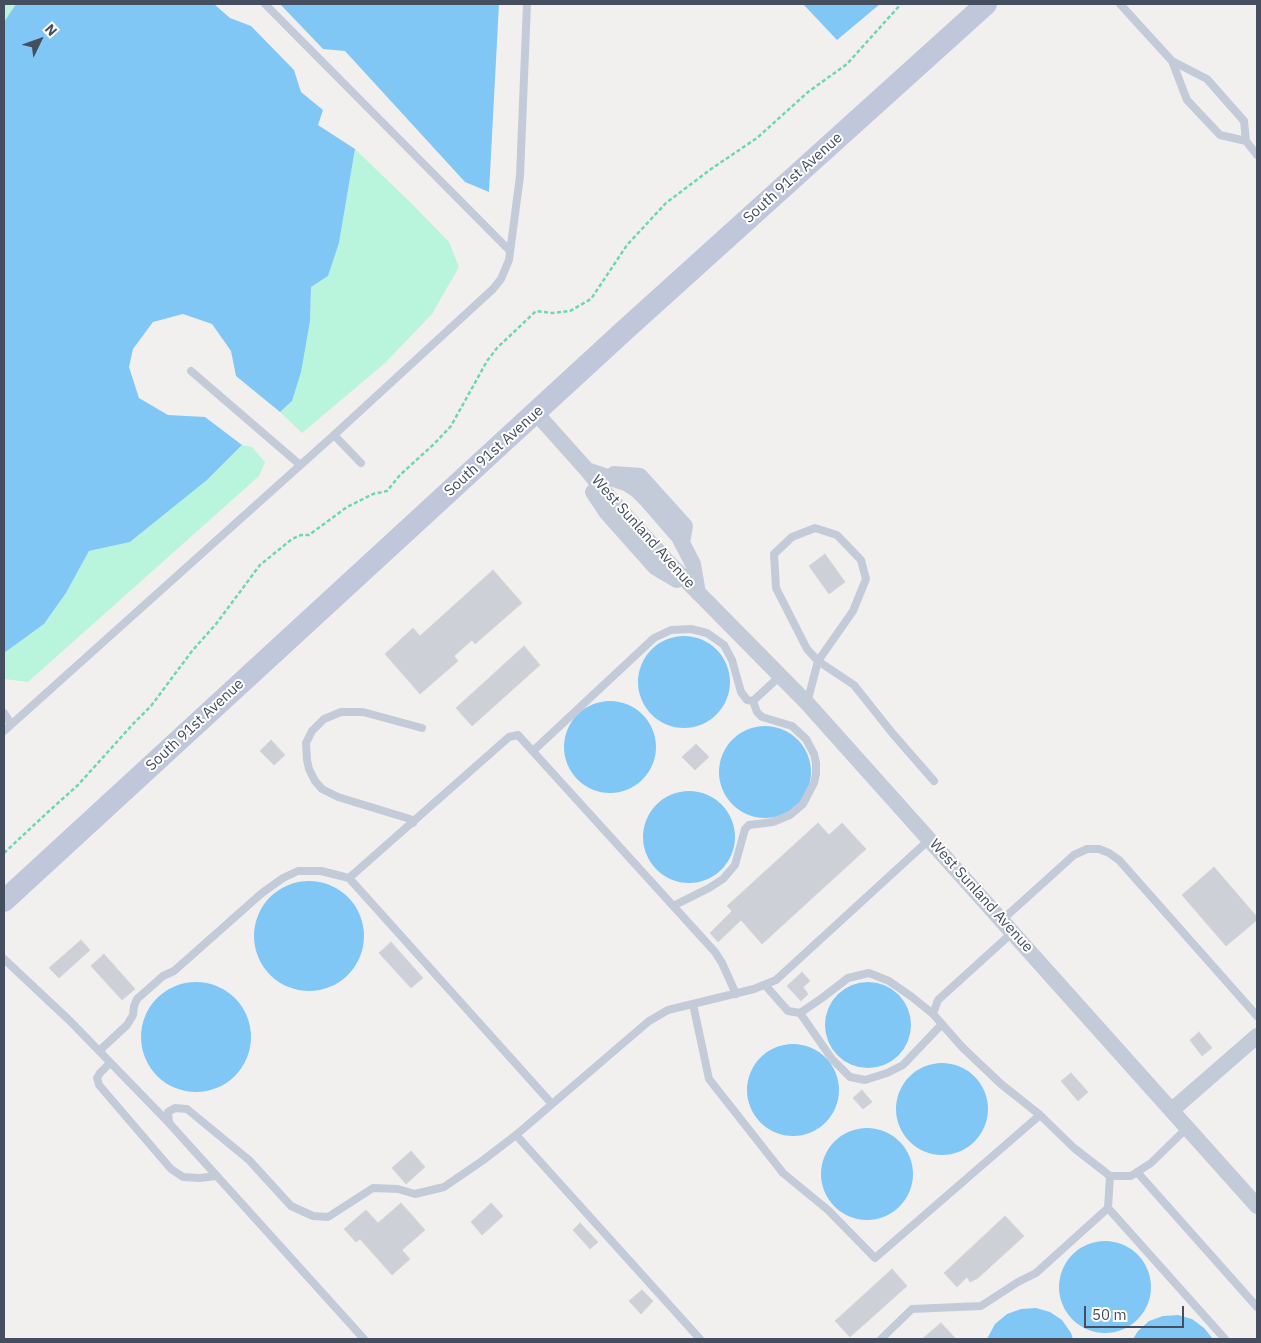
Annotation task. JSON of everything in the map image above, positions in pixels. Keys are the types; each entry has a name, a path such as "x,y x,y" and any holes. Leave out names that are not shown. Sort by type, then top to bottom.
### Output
{"main road":[{"name":"South 91st Avenue","path":"4,901 626,329 986,4"}],"street":[{"name":"West Sunland Avenue","path":"536,413 587,470 594,494 607,513 638,548 656,567 698,593 807,703 1257,1206"},
{"name":"West Sunland Avenue","path":"587,470 628,484 637,490 679,536 693,564 698,593"},
{"path":"1172,1110 1257,1036"}],"lane":[{"path":"265,4 510,251"},
{"path":"4,731 299,464 334,435 501,280 509,260 520,176 527,4"},
{"path":"1120,4 1172,61 1187,100 1220,136 1246,141"},
{"path":"1172,61 1207,78 1244,121 1246,141 1257,155"},
{"path":"190,371 299,464"},
{"path":"334,435 361,463"},
{"path":"807,703 818,661 853,611 866,579 860,560 837,535 815,528 792,536 774,554 776,588 807,649 818,661 854,685 934,781"},
{"path":"532,752 654,638 671,630 691,629 707,633 724,645 732,660 741,692 747,700 753,701"},
{"path":"753,701 780,676"},
{"path":"673,906 723,879 735,865 745,829 749,825 773,822 790,815 803,804 814,783 816,763 814,754 806,739 792,726 762,717 757,712 753,701"},
{"path":"413,823 410,820 338,797 322,789 309,770 306,760 306,743 312,731 324,719 341,712 363,712 422,728"},
{"path":"4,713 11,724"},
{"path":"350,878 509,737 518,735 715,952 736,994"},
{"path":"169,1123 168,1112 175,1108 187,1109 248,1160 291,1206 313,1216 328,1218 373,1188 398,1189 415,1194 444,1187 482,1162 516,1135 649,1021 668,1010 754,989 776,980 930,839"},
{"path":"933,1014 938,1000 1074,855 1086,849 1099,849 1120,860 1257,1016"},
{"path":"99,1051 127,1025 133,1015 137,999 163,976 174,971 262,893 283,878 298,871 321,871 350,878 552,1104"},
{"path":"4,959 70,1021 169,1123 364,1339"},
{"path":"765,985 788,1011 800,1013 848,978 869,973 889,981 933,1014 962,1047 1001,1084 1040,1115 1074,1148 1110,1176 1131,1176 1151,1163 1188,1127"},
{"path":"693,1004 709,1079 783,1173 828,1210 875,1258 1040,1115"},
{"path":"800,1013 832,1058 850,1077 865,1080 887,1074 903,1065 942,1024"},
{"path":"110,1062 97,1078 99,1084 171,1169 182,1177 200,1178 216,1176"},
{"path":"516,1135 700,1339"},
{"path":"1137,1172 1257,1307"},
{"path":"881,1339 912,1309 981,1306 1018,1282 1036,1273 1108,1208 1110,1176"},
{"path":"1108,1208 1225,1339"}],"path":[{"path":"4,853 78,785 151,706 260,565 292,538 309,535 347,507 373,494 387,491 400,475 451,426 487,361 497,348 536,311 552,313 570,311 591,299 627,245 666,203 757,138 808,92 847,64 901,4"}],"green space":[{"path":"4,4 16,4 4,22"},
{"path":"355,149 449,242 459,267 432,314 385,363 302,433 280,412 292,401 310,321 311,287 328,276 339,243"},
{"path":"242,445 252,447 265,462 259,476 28,682 4,679 4,653 44,624 66,593 89,551 130,542 207,480"}],"water":[{"path":"16,4 214,4 230,18 251,26 294,70 301,92 323,110 318,125 355,149 339,243 328,276 311,287 310,321 301,372 292,401 280,412 236,376 231,351 212,324 183,314 153,322 133,349 129,367 139,398 168,415 205,417 242,445 207,480 130,542 89,551 66,593 44,624 4,653 4,22"},
{"path":"280,4 499,4 489,192 465,182 345,51 323,49"},
{"path":"803,4 880,4 837,40"},
{"path":"684,636 701,640 716,650 726,665 730,682 726,699 716,714 701,724 684,728 667,724 652,714 642,699 638,682 642,665 652,650 667,640"},
{"path":"610,701 627,705 642,715 652,730 656,747 652,764 642,779 627,789 610,793 593,789 578,779 568,764 564,747 568,730 578,715 593,705"},
{"path":"765,726 782,730 797,740 807,755 811,772 807,789 797,804 782,814 765,818 748,814 733,804 723,789 719,772 723,755 733,740 748,730"},
{"path":"689,791 706,795 721,805 731,820 735,837 731,854 721,869 706,879 689,883 672,879 657,869 647,854 643,837 647,820 657,805 672,795"},
{"path":"309,881 330,885 348,897 360,915 364,936 360,957 348,975 330,987 309,991 288,987 270,975 258,957 254,936 258,915 270,897 288,885"},
{"path":"196,982 217,986 235,998 247,1016 251,1037 247,1058 235,1076 217,1088 196,1092 175,1088 157,1076 145,1058 141,1037 145,1016 157,998 175,986"},
{"path":"860,982 876,982 885,985 899,994 908,1008 911,1025 908,1042 899,1056 885,1065 876,1068 860,1068 844,1061 832,1049 825,1033 825,1017 832,1001 844,989"},
{"path":"793,1044 810,1048 825,1058 835,1073 839,1090 835,1107 825,1122 810,1132 793,1136 776,1132 761,1122 751,1107 747,1090 751,1073 761,1058 776,1048"},
{"path":"942,1063 959,1067 974,1077 984,1092 988,1109 984,1126 974,1141 959,1151 942,1155 925,1151 910,1141 900,1126 896,1109 900,1092 910,1077 925,1067"},
{"path":"867,1128 884,1132 899,1142 909,1157 913,1174 909,1191 899,1206 884,1216 867,1220 850,1216 835,1206 825,1191 821,1174 825,1157 835,1142 850,1132"},
{"path":"1105,1241 1122,1245 1137,1255 1147,1270 1151,1287 1147,1304 1137,1319 1122,1329 1105,1333 1088,1329 1073,1319 1063,1304 1059,1287 1063,1270 1073,1255 1088,1245"},
{"path":"1036,1308 1050,1312 1062,1320 1073,1339 987,1339 995,1324 1007,1314 1021,1309"},
{"path":"1178,1315 1192,1319 1204,1328 1213,1339 1133,1339 1138,1331 1149,1321 1163,1316"}],"building":[{"path":"825,554 845,582 829,594 809,566"},
{"path":"493,570 522,603 475,644 472,640 454,656 458,661 420,694 385,654 413,628 420,636"},
{"path":"524,646 540,665 472,726 456,708"},
{"path":"271,740 285,755 274,765 260,751"},
{"path":"696,744 709,757 695,770 682,757"},
{"path":"818,823 829,835 842,823 866,849 762,944 741,920 718,942 710,933 732,911 727,906"},
{"path":"1214,867 1257,917 1257,920 1226,946 1182,895"},
{"path":"81,940 90,950 59,978 49,968"},
{"path":"391,942 423,978 411,988 379,953"},
{"path":"104,954 135,989 122,1000 91,966"},
{"path":"802,972 810,981 803,987 808,994 801,1001 787,986"},
{"path":"1199,1032 1212,1048 1202,1056 1190,1040"},
{"path":"1071,1073 1088,1092 1078,1101 1061,1081"},
{"path":"862,1090 872,1102 863,1109 853,1098"},
{"path":"411,1151 425,1167 406,1184 392,1168"},
{"path":"401,1203 425,1230 402,1250 410,1259 392,1275 360,1239 356,1242 344,1229 366,1210 378,1223"},
{"path":"491,1203 503,1216 482,1235 471,1222"},
{"path":"1005,1216 1024,1236 978,1278 970,1282 967,1277 957,1287 944,1273"},
{"path":"580,1223 598,1242 590,1249 573,1230"},
{"path":"892,1269 907,1286 850,1337 835,1321"},
{"path":"642,1290 653,1301 641,1314 629,1301"},
{"path":"941,1323 956,1339 922,1339"}]}
